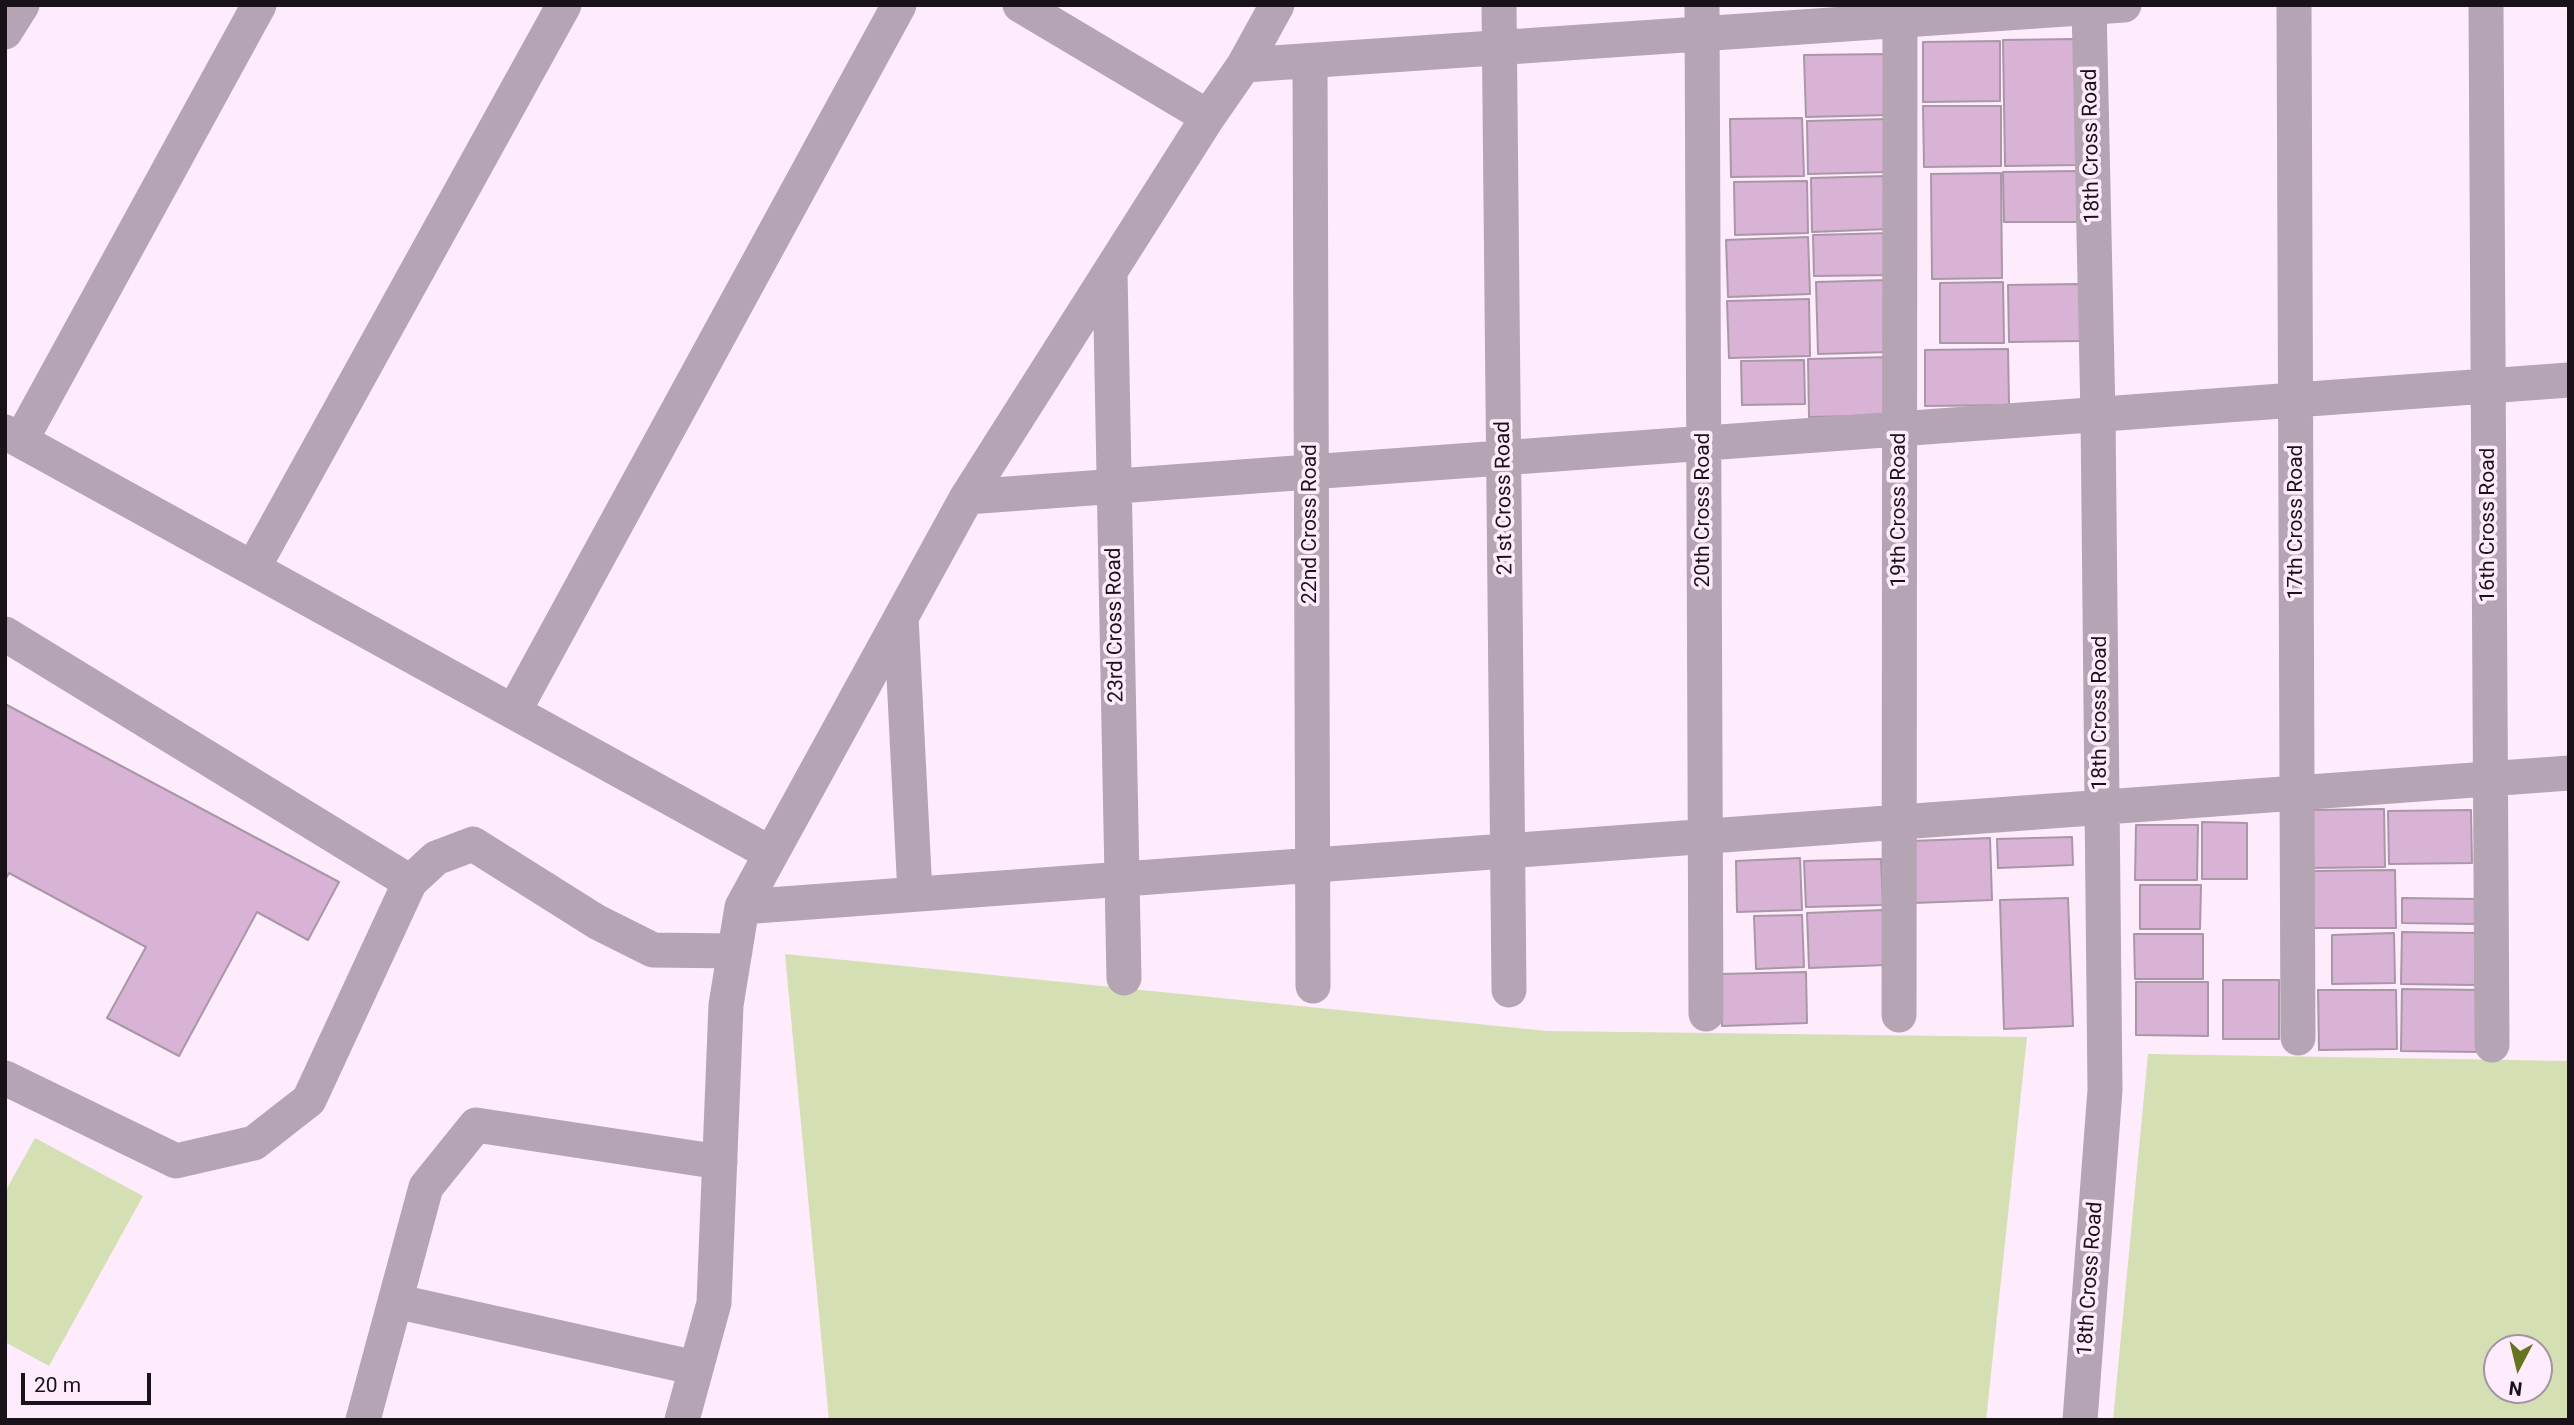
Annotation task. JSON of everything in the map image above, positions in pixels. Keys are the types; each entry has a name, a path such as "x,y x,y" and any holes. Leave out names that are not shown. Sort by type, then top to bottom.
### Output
{"street":[{"path":"5,32 22,5"},
{"path":"259,5 13,436 770,853"},
{"path":"253,568 564,5"},
{"path":"514,711 899,5"},
{"path":"1020,5 1208,117"},
{"path":"682,1420 713,1303 726,1004 743,907 770,853 967,497 1208,117 1244,65 1277,5"},
{"name":"21st Cross Road","path":"1499,5 1509,990"},
{"path":"1244,65 1500,48 1702,20 2124,5"},
{"name":"17th Cross Road","path":"2294,5 2298,1038"},
{"name":"16th Cross Road","path":"2486,5 2492,1045"},
{"name":"18th Cross Road","path":"2080,1420 2105,1090 2098,415 2089,6"},
{"name":"19th Cross Road","path":"1899,1015 1900,13"},
{"name":"20th Cross Road","path":"1702,20 1706,1014"},
{"name":"22nd Cross Road","path":"1310,61 1313,986"},
{"name":"23rd Cross Road","path":"1110,272 1124,978"},
{"path":"967,497 2569,380"},
{"path":"901,617 915,894"},
{"path":"5,634 410,882"},
{"path":"743,907 2569,773"},
{"path":"5,1078 176,1161 254,1143 309,1100 410,882 436,858 474,844 597,922 653,950 735,951"},
{"path":"363,1420 426,1188 476,1125 720,1162"},
{"path":"395,1301 696,1368"}],"green space":[{"path":"785,954 1547,1031 2027,1037 1986,1420 829,1420"},
{"path":"2148,1054 2569,1061 2569,1420 2113,1420"},
{"path":"35,1138 143,1196 49,1366 5,1342 5,1192"}],"building":[{"path":"2076,39 2078,165 2005,166 2003,40"},
{"path":"2000,41 2000,101 1923,102 1923,42"},
{"path":"1888,54 1889,115 1806,117 1804,55"},
{"path":"1923,106 2001,106 2001,166 1924,167"},
{"path":"1802,118 1804,176 1731,177 1730,119"},
{"path":"1888,119 1889,172 1808,174 1807,121"},
{"path":"2077,171 2077,222 2004,222 2003,172"},
{"path":"2001,173 2002,278 1932,279 1931,174"},
{"path":"1887,176 1889,229 1812,232 1811,178"},
{"path":"1807,181 1808,233 1735,235 1734,182"},
{"path":"1892,233 1894,275 1814,276 1813,235"},
{"path":"1808,237 1810,294 1728,297 1726,240"},
{"path":"1889,280 1890,352 1818,354 1816,282"},
{"path":"2003,282 2004,343 1940,343 1940,283"},
{"path":"2080,284 2080,341 2009,342 2008,285"},
{"path":"1809,299 1810,356 1729,358 1727,301"},
{"path":"2008,349 2009,405 1925,406 1925,350"},
{"path":"1891,357 1892,415 1809,417 1808,359"},
{"path":"1804,360 1805,404 1742,405 1741,361"},
{"path":"5,704 339,882 308,940 257,912 179,1056 107,1018 146,947 9,873 5,880"},
{"path":"2384,809 2385,867 2310,868 2309,810"},
{"path":"2471,810 2472,863 2389,864 2388,811"},
{"path":"2202,822 2247,823 2247,879 2202,879"},
{"path":"2136,825 2198,825 2197,880 2135,880"},
{"path":"2072,837 2073,865 1998,868 1997,839"},
{"path":"1990,838 1992,900 1914,903 1912,841"},
{"path":"1800,858 1802,910 1737,912 1736,861"},
{"path":"1881,859 1883,905 1806,907 1804,861"},
{"path":"2395,870 2396,928 2311,928 2310,871"},
{"path":"2140,885 2201,885 2200,929 2140,929"},
{"path":"2068,898 2073,1026 2004,1029 2000,900"},
{"path":"2402,898 2477,899 2476,924 2402,923"},
{"path":"1883,910 1885,965 1809,968 1807,913"},
{"path":"1802,915 1804,967 1756,969 1754,916"},
{"path":"2402,932 2475,933 2475,985 2401,984"},
{"path":"2394,933 2395,983 2332,984 2332,935"},
{"path":"2134,934 2203,934 2203,979 2135,979"},
{"path":"1806,972 1807,1023 1722,1026 1720,974"},
{"path":"2223,980 2279,980 2279,1039 2223,1039"},
{"path":"2136,982 2208,982 2208,1036 2136,1035"},
{"path":"2402,989 2482,990 2480,1052 2401,1051"},
{"path":"2318,990 2396,990 2397,1049 2319,1050"}]}
